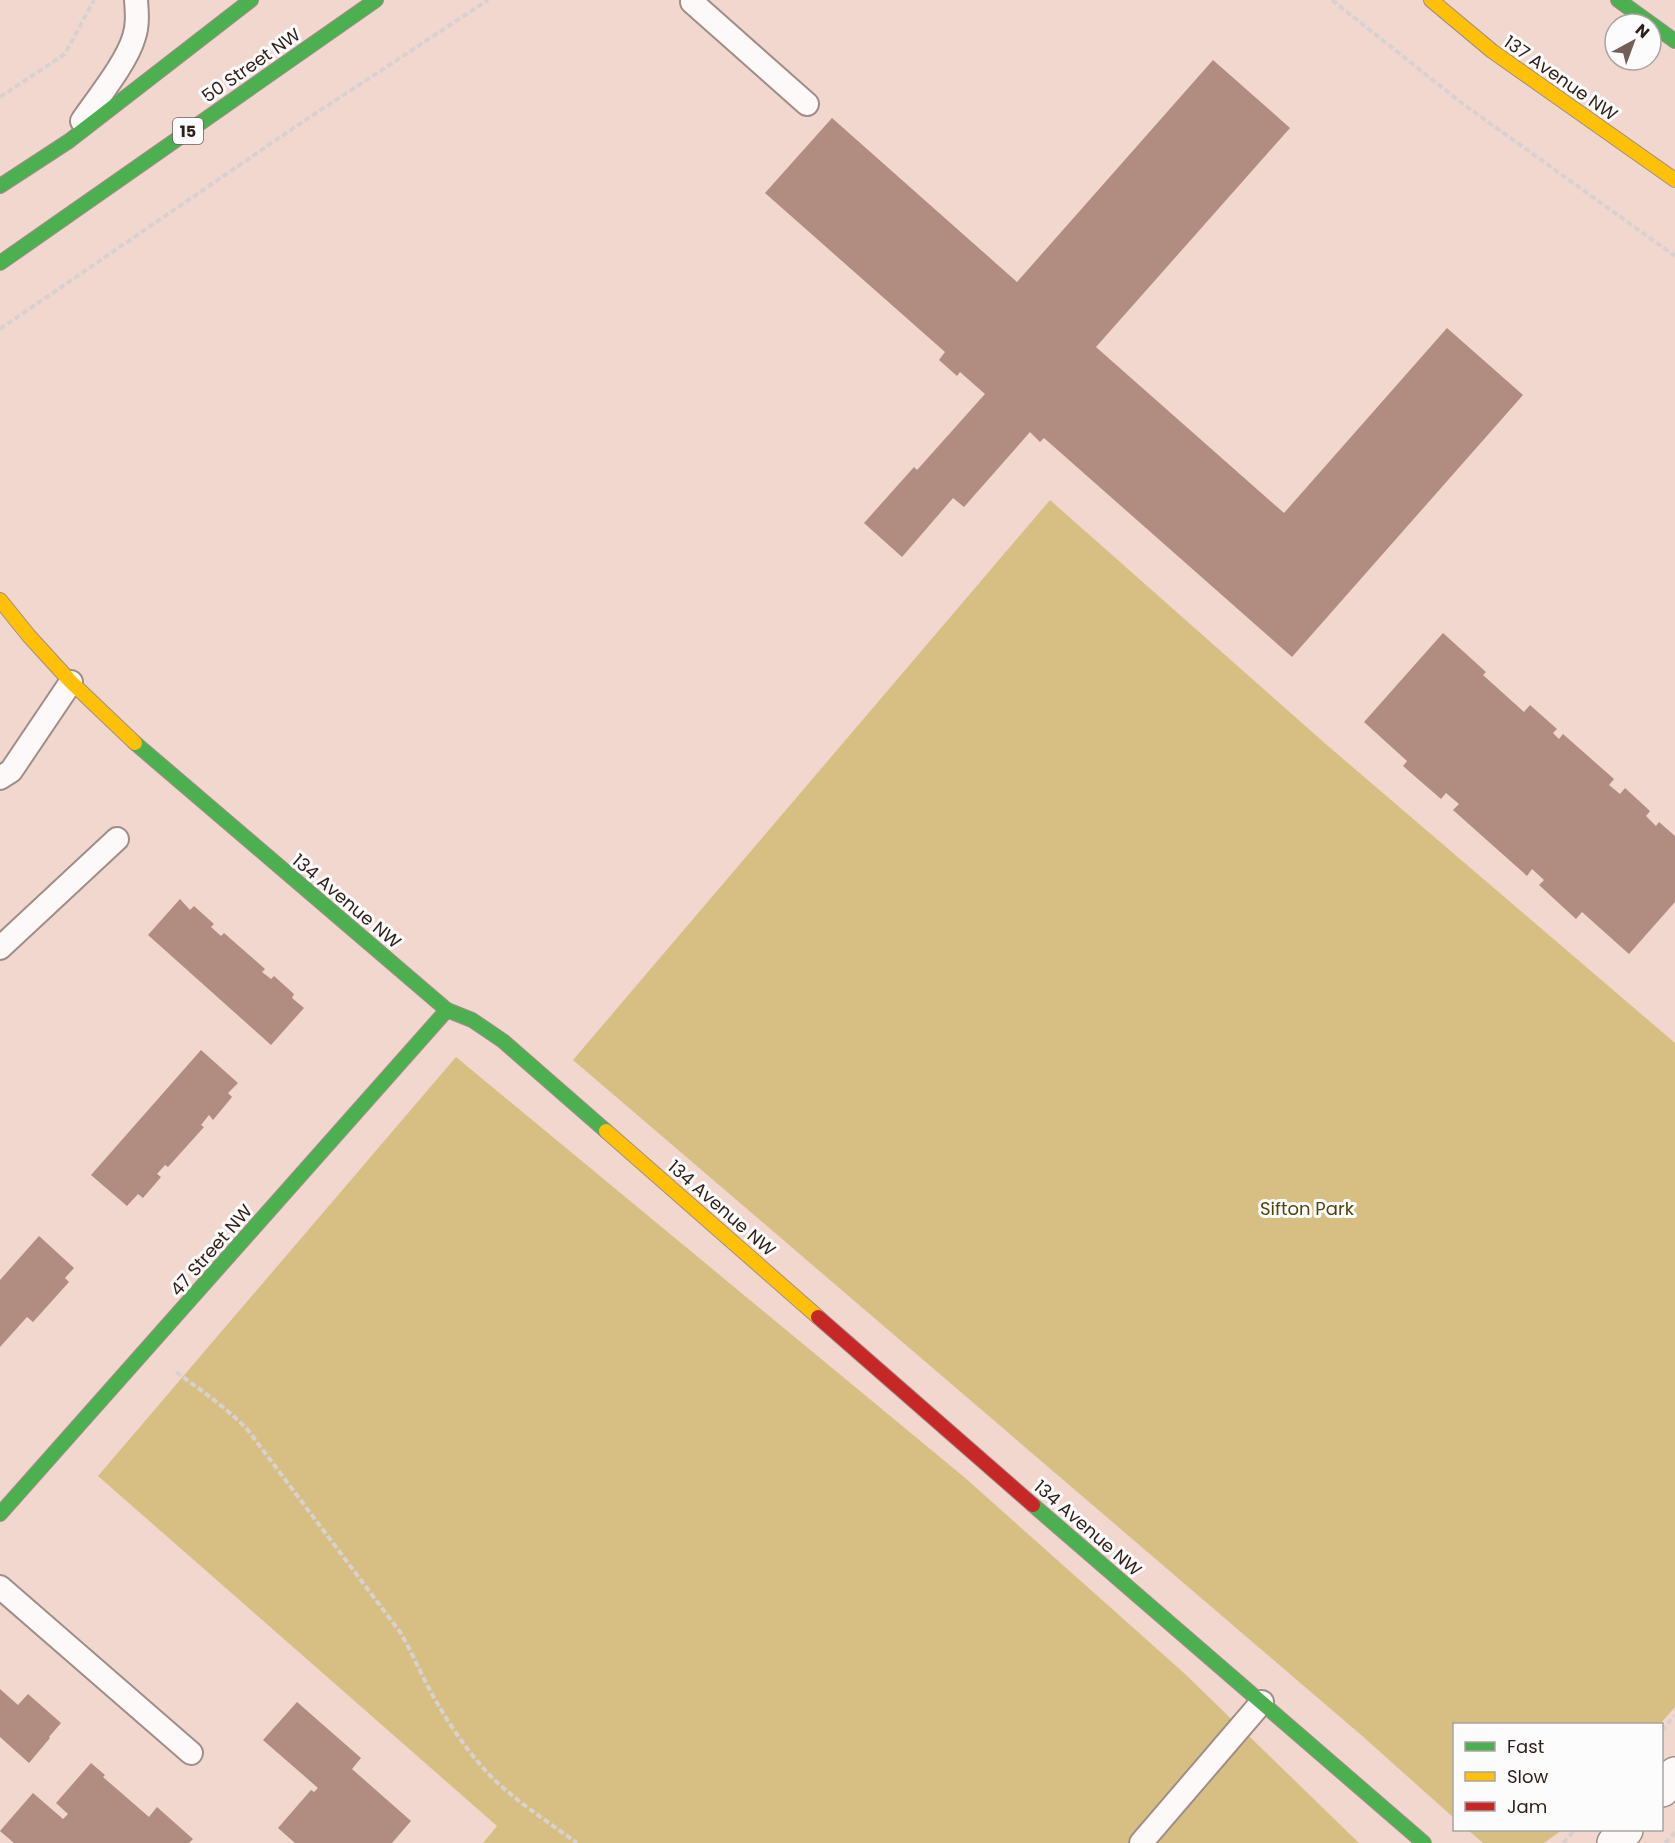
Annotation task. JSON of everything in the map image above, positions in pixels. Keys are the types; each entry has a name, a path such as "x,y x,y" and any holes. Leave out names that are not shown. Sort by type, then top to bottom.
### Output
{"street":[{"path":"0,186 69,141 252,0"},
{"name":"50 Street NW","path":"0,263 376,0"},
{"name":"137 Avenue NW","path":"1431,0 1492,51 1675,180"},
{"path":"1618,0 1675,41"},
{"name":"134 Avenue NW","path":"0,600 71,682 137,745 447,1010 472,1020 503,1041 1424,1843"},
{"name":"47 Street NW","path":"0,1514 447,1010"},
{"path":"1663,1789 1675,1774"},
{"path":"1614,1843 1625,1831"}],"lane":[{"path":"69,141 121,64 134,39 137,19 136,0"},
{"path":"692,2 807,104"},
{"path":"0,778 11,771 71,682"},
{"path":"0,948 117,838"},
{"path":"0,1587 191,1753"},
{"path":"1141,1843 1262,1702"}],"path":[{"path":"0,97 65,54 94,0"},
{"path":"0,329 488,0"},
{"path":"1332,0 1463,104 1675,256"},
{"path":"146,1350 215,1400 247,1429 400,1632 435,1701 484,1769 514,1796 577,1843"},
{"path":"1663,1730 1675,1715"},
{"path":"1563,1843 1574,1831"},
{"path":"1665,1843 1675,1832"}],"green space":[{"name":"Sifton Park","path":"1050,500 1328,746 1675,1043 1675,1707 1661,1723 1453,1723 1453,1817 1360,1734 573,1060"},
{"path":"456,1057 964,1477 1184,1673 1359,1843 483,1843 497,1826 98,1476"},
{"path":"1469,1831 1561,1831 1544,1843 1483,1843"}],"building":[{"path":"1213,60 1290,128 1096,347 1284,513 1447,328 1523,395 1292,657 1044,438 1040,442 1030,432 964,507 953,498 902,557 864,523 914,467 917,470 985,394 960,372 957,376 939,360 945,352 765,193 832,118 1017,282"},
{"path":"1443,633 1486,672 1483,675 1524,712 1530,705 1557,729 1553,733 1559,739 1563,734 1614,779 1609,785 1620,794 1625,788 1650,811 1646,816 1656,826 1659,822 1675,836 1675,902 1629,954 1582,912 1576,919 1539,885 1544,880 1532,869 1527,876 1453,810 1459,804 1446,793 1441,799 1403,766 1407,761 1364,722"},
{"path":"180,899 190,910 194,906 214,924 211,927 221,936 224,933 265,969 262,972 271,979 274,976 294,994 292,998 304,1008 271,1045 148,935"},
{"path":"201,1050 238,1083 228,1093 232,1097 213,1120 209,1115 201,1125 204,1127 168,1167 165,1165 157,1174 161,1177 143,1198 138,1194 127,1206 91,1175"},
{"path":"39,1236 74,1268 65,1278 69,1282 33,1322 27,1317 0,1347 0,1280"},
{"path":"0,1689 18,1705 28,1694 61,1723 29,1763 0,1737"},
{"path":"297,1702 361,1758 352,1769 411,1821 392,1843 295,1843 278,1828 311,1790 314,1792 318,1788 263,1740"},
{"path":"91,1763 105,1775 103,1777 149,1817 157,1807 193,1839 189,1843 14,1843 0,1831 33,1793 63,1819 68,1814 56,1803"}],"traffic: fast":[{"path":"0,186 69,141 251,0"},
{"path":"0,263 376,0"},
{"path":"1618,0 1675,41"},
{"path":"135,743 447,1010 472,1020 503,1041 606,1131"},
{"path":"0,1514 447,1010"},
{"path":"1033,1505 1424,1843"}],"traffic: slow":[{"path":"1431,0 1492,51 1675,180"},
{"path":"0,600 71,682 135,743"},
{"path":"606,1131 818,1317"}],"traffic: jam":[{"path":"818,1317 1033,1505"}]}
